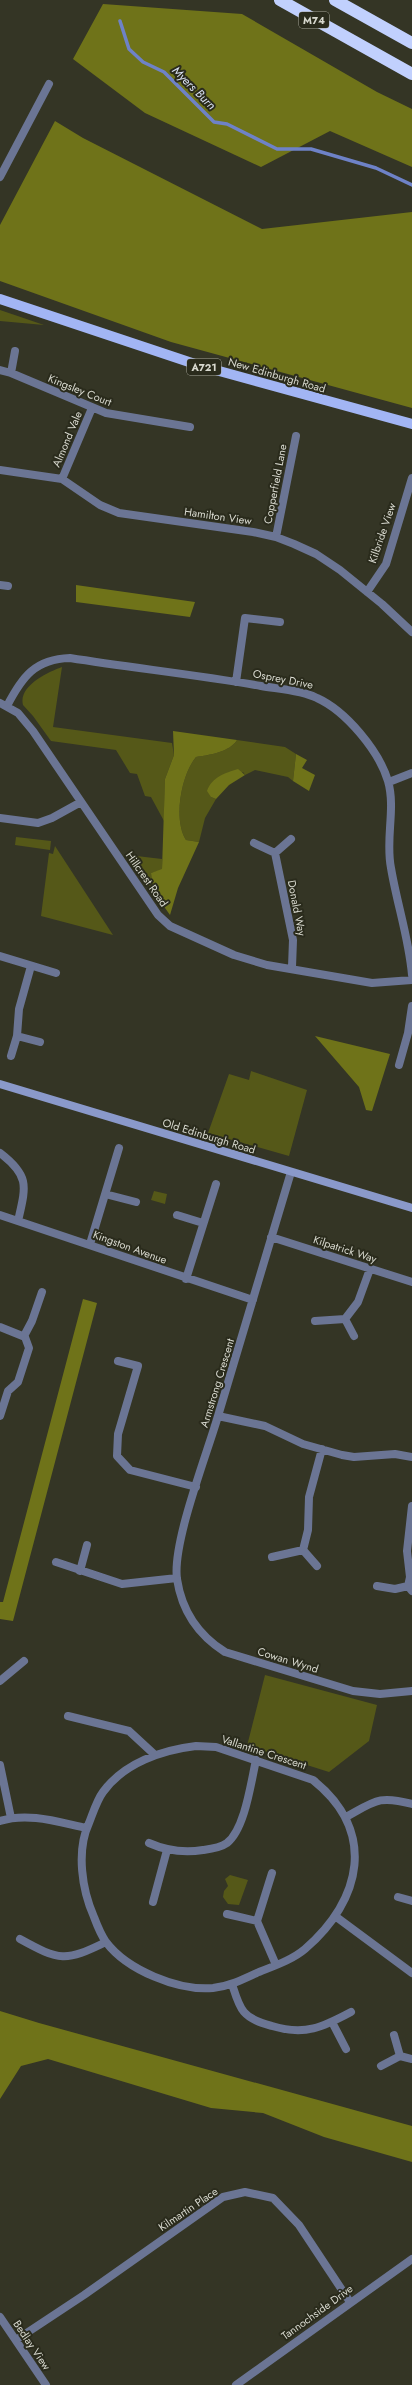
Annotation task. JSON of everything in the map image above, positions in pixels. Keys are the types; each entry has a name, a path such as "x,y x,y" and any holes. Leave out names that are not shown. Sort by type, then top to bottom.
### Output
{"highway":[{"name":"M74","path":"280,0 347,40 412,74"},
{"name":"M74","path":"335,0 412,43"}],"main road":[{"name":"New Edinburgh Road","path":"0,299 201,366 412,424"},
{"name":"Old Edinburgh Road","path":"0,1084 412,1208"}],"street":[{"path":"0,177 48,84"},
{"path":"11,373 15,351"},
{"name":"Kingsley Court","path":"0,370 11,373 106,414 190,427"},
{"name":"Almond Vale","path":"62,479 92,408"},
{"name":"Copperfield Lane","path":"276,537 296,436"},
{"name":"Hamilton View","path":"0,470 62,479 100,504 119,513 276,537 316,554 367,592 412,632"},
{"name":"Kilbride View","path":"367,592 386,564 412,478"},
{"path":"236,682 245,618 280,622"},
{"name":"Osprey Drive","path":"4,704 25,676 44,662 56,658 70,658 236,682 310,695 325,702 357,730 374,750 389,782 391,802 389,856 410,957 412,975"},
{"name":"Hillcrest Road","path":"4,704 18,714 33,731 164,921 234,955 267,965 292,967 372,983 412,980"},
{"path":"389,782 412,773"},
{"path":"0,818 38,823 52,818 81,802"},
{"path":"254,843 275,853 291,839"},
{"name":"Donald Way","path":"275,853 292,940 292,967"},
{"path":"0,956 56,973"},
{"path":"11,1056 17,1036 19,1009 31,966"},
{"path":"399,1065 408,1033 412,1006"},
{"path":"17,1036 40,1042"},
{"path":"90,1244 119,1148"},
{"path":"0,1153 13,1163 24,1177 24,1197 18,1221"},
{"name":"Armstrong Crescent","path":"183,1602 177,1578 181,1542 196,1487 291,1172"},
{"path":"186,1279 216,1184"},
{"path":"105,1194 136,1202"},
{"name":"Kingston Avenue","path":"0,1215 90,1244 186,1279 253,1300"},
{"path":"177,1215 203,1223"},
{"name":"Kilpatrick Way","path":"271,1237 412,1282"},
{"path":"315,1321 345,1319 358,1302 370,1269"},
{"path":"24,1336 30,1326 42,1292"},
{"path":"345,1319 354,1336"},
{"path":"0,1327 24,1336 29,1348 18,1382 8,1391 0,1416"},
{"path":"118,1360 138,1366 118,1434 117,1456 130,1470 196,1487"},
{"path":"218,1416 265,1426 303,1444 354,1457 395,1454 412,1457"},
{"path":"303,1550 308,1530 309,1497 322,1449"},
{"path":"377,1586 395,1589 410,1588 407,1551 412,1506"},
{"path":"80,1571 87,1545"},
{"path":"272,1557 303,1550"},
{"path":"303,1550 317,1566"},
{"path":"56,1562 122,1584 177,1578"},
{"name":"Cowan Wynd","path":"183,1602 197,1629 209,1642 225,1652 353,1691 380,1694 412,1691"},
{"path":"0,1681 24,1661"},
{"path":"68,1716 129,1731 155,1755"},
{"name":"Vallantine Crescent","path":"196,1746 216,1747 256,1760 313,1780 325,1790 346,1817 356,1851 355,1867 346,1900 335,1916 304,1950 276,1965 232,1984 212,1988 164,1981 138,1968 106,1942 86,1898 83,1869 86,1828 102,1793 113,1780 127,1769 155,1755 178,1748 196,1746"},
{"path":"149,1843 167,1850 193,1852 216,1848 226,1843 235,1834 246,1806 256,1760"},
{"path":"0,1765 10,1818"},
{"path":"346,1817 382,1799 392,1798 412,1804"},
{"path":"0,1821 10,1818 42,1818 86,1828"},
{"path":"153,1902 167,1850"},
{"path":"272,1873 257,1921 276,1965"},
{"path":"398,1897 412,1901"},
{"path":"227,1914 257,1921"},
{"path":"335,1916 412,1973"},
{"path":"20,1939 46,1953 64,1958 80,1955 106,1942"},
{"path":"232,1984 244,2012 261,2022 283,2029 302,2031 332,2022 352,2012"},
{"path":"332,2022 346,2049"},
{"path":"394,2034 400,2056"},
{"path":"380,2066 400,2056 412,2059"},
{"name":"Kilmartin Place","path":"16,2340 84,2295 223,2197 245,2192 273,2198 299,2225 350,2302"},
{"name":"Tannochside Drive","path":"236,2385 412,2259"},
{"name":"Bedlay View","path":"0,2317 46,2385"}],"shaded area":[{"path":"103,4 242,14 377,92 412,109 412,167 330,131 261,167 145,113 73,59"},
{"path":"55,121 83,138 262,229 412,212 412,408 171,342 0,281 0,225"},
{"path":"0,310 44,325 0,321"},
{"path":"76,585 195,602 190,617 76,602"},
{"path":"62,667 53,727 172,743 174,755 165,779 164,821 151,797 145,796 137,774 130,773 116,750 51,741 23,705 23,698 29,686 42,676"},
{"path":"173,731 237,740 234,744 224,750 213,754 196,757 186,775 180,798 180,821 186,840 199,842 178,888 170,915 153,891 151,873 162,869 165,779 174,755"},
{"path":"237,740 285,747 296,754 293,781 288,777 255,770 245,775 243,772 211,797 216,799 205,818 199,842 186,840 182,831 179,810 183,786 191,765 196,757 213,754 224,750 234,744"},
{"path":"296,754 307,760 302,768 315,775 309,791 293,781"},
{"path":"238,769 245,775 229,785 216,799 211,797 207,791 212,782 224,774"},
{"path":"16,837 51,841 50,850 15,845"},
{"path":"55,846 113,935 41,916 49,853 53,854"},
{"path":"128,855 162,859 162,870 151,873 153,891"},
{"path":"315,1036 390,1054 372,1111 366,1110 359,1087"},
{"path":"251,1071 307,1090 289,1156 208,1133 229,1074 249,1080"},
{"path":"154,1191 167,1194 165,1204 151,1200"},
{"path":"83,1299 97,1303 13,1621 0,1619 0,1602 3,1602"},
{"path":"265,1675 377,1705 369,1741 329,1772 247,1746"},
{"path":"230,1875 248,1880 239,1905 228,1904 223,1897 224,1891 228,1886 225,1879"},
{"path":"0,2011 412,2126 412,2162 324,2137 263,2113 211,2108 48,2059 21,2066 0,2099"}],"waterway":[{"name":"Myers Burn","path":"120,21 129,49 143,62 164,72 214,122 227,124 277,149 311,149 376,168 412,185"}]}
